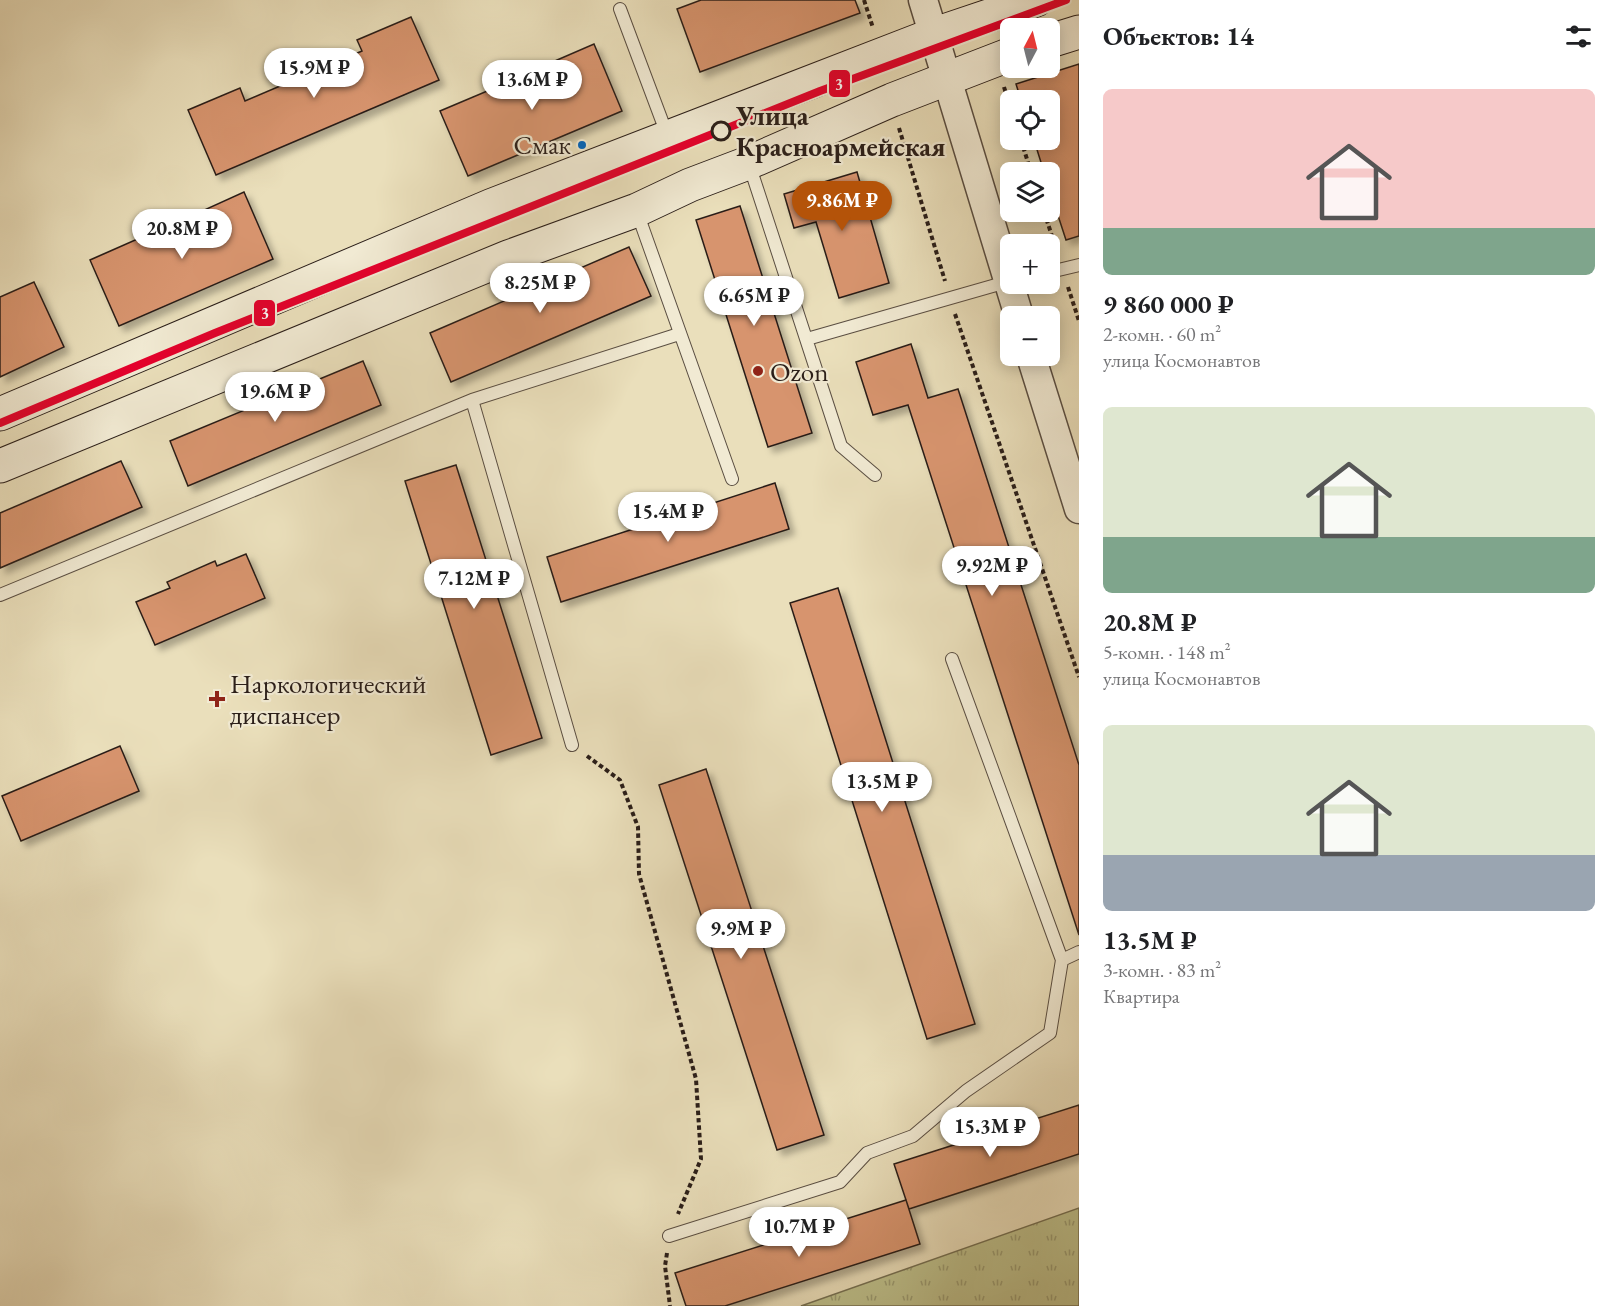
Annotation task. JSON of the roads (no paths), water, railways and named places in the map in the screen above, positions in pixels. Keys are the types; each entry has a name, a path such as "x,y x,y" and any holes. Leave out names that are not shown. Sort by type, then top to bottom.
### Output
{"main road":[{"path":"0,414 490,206 669,139 935,34 1036,0"},
{"path":"1060,38 1079,32"},
{"path":"0,466 508,257 637,210 690,185 748,163 892,100 1000,58"}],"street":[{"path":"923,0 1000,251"},
{"path":"1034,366 1079,509"}],"lane":[{"path":"620,9 669,139"},
{"path":"748,163 841,446 875,475"},
{"path":"637,210 732,479"},
{"path":"1060,270 1079,265"},
{"path":"807,339 1000,283"},
{"path":"0,595 472,400 680,334"},
{"path":"472,400 572,745"},
{"path":"669,1236 840,1182 867,1153 913,1136 966,1091 1050,1033 1062,960 952,659"},
{"path":"1062,960 1079,952"}],"place":[{"name":"Улица Красноармейская","path":"721,131"},
{"name":"Смак","path":"582,145"},
{"name":"Ozon","path":"758,371"},
{"name":"Наркологический диспансер","path":"217,699"}]}
